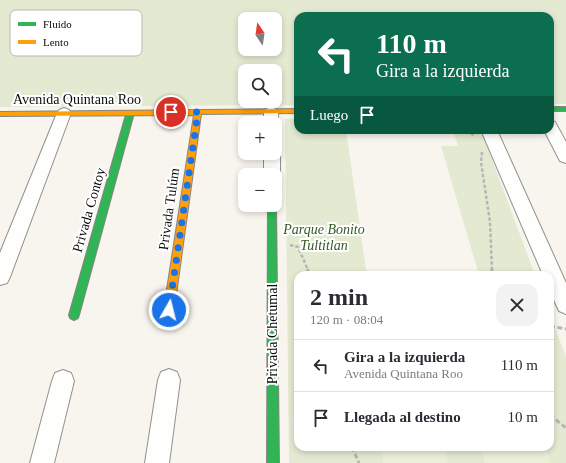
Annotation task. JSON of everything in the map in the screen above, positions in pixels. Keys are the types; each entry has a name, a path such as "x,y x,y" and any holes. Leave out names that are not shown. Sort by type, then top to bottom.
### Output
{"street":[{"path":"554,109 566,109"},
{"name":"Avenida Quintana Roo","path":"0,114 198,112 256,116"},
{"name":"Privada Tulúm","path":"169,310 198,112"},
{"name":"Avenida Quintana Roo","path":"276,116 294,112"},
{"path":"0,278 64,113"},
{"name":"Privada Contoy","path":"74,315 130,113"},
{"path":"484,134 550,271"},
{"path":"554,134 566,157"},
{"name":"Privada Chetumal","path":"272,212 273,463"},
{"path":"554,280 566,305"},
{"path":"157,463 168,380"},
{"path":"42,463 63,381"}],"path":[{"path":"482,151 481,162 490,222 492,271"},
{"path":"272,244 298,247 308,271"},
{"path":"554,327 566,329"},
{"path":"554,418 566,428"},
{"path":"354,451 359,463"}],"green space":[{"path":"0,0 566,0 566,104 554,104 554,12 294,12 294,105 282,105 282,64 238,64 238,105 0,107"},
{"name":"Parque Bonito Tultitlan","path":"294,118 294,134 347,134 367,271 294,271 294,451 554,451 554,326 566,357 566,463 289,463 285,119"},
{"path":"454,134 482,134 534,271 478,271 441,146 458,146"},
{"path":"382,451 446,451 448,463 383,463"},
{"path":"482,451 546,451 550,463 485,463"}],"traffic: fast":[{"path":"554,109 566,109"},
{"path":"74,315 130,113"},
{"path":"272,212 273,463"}],"traffic: slow":[{"path":"0,114 294,111"},
{"path":"169,309 198,112"}],"route":[{"path":"169,310 198,112 171,112"}]}
